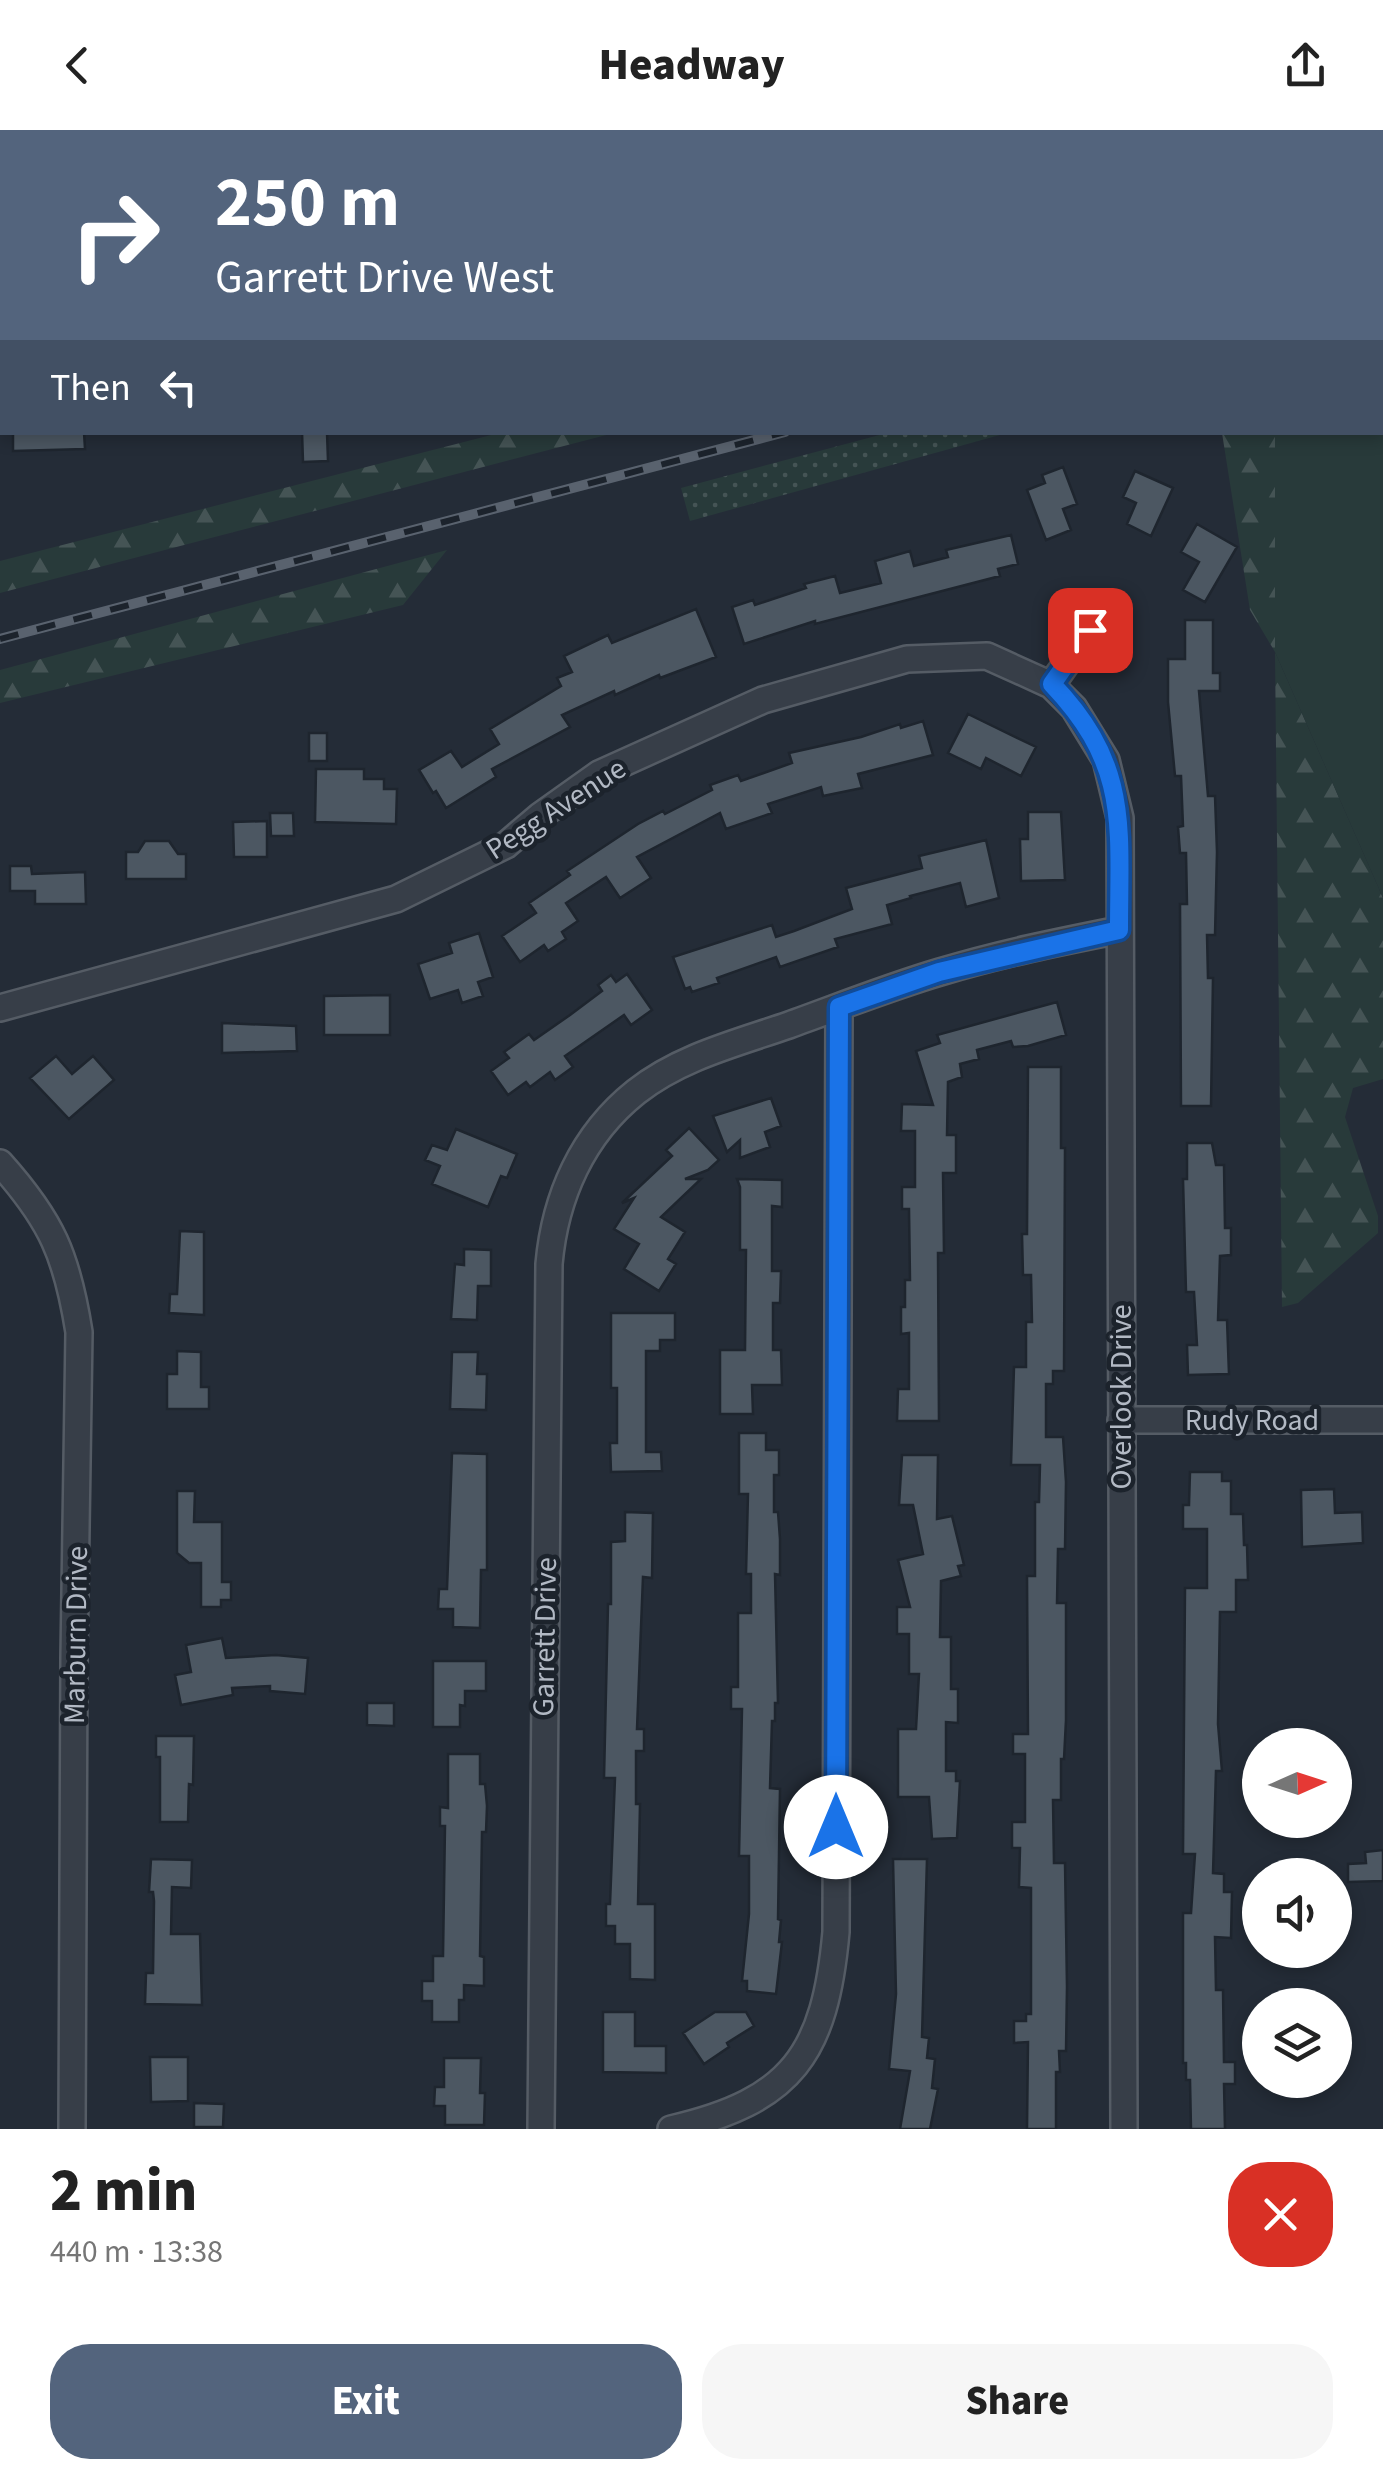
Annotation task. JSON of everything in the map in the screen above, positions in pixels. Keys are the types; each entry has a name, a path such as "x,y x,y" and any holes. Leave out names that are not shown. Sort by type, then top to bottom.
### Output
{"street":[{"path":"1052,684 1110,604"},
{"name":"Pegg Avenue","path":"0,1008 396,899 506,846 540,816 600,774 764,700 907,659 987,656 1052,684"},
{"name":"Overlook Drive","path":"1052,684 1074,708 1106,760 1120,818 1124,2129"},
{"name":"Garrett Drive","path":"542,2129 550,1264 558,1206 569,1176 610,1116 637,1091 708,1052 939,972 1119,930"},
{"path":"672,2129 716,2119 752,2102 783,2079 801,2059 825,2011 831,1984 836,1912 839,1007"},
{"name":"Marburn Drive","path":"0,1163 42,1215 63,1255 80,1332 72,2129"},
{"name":"Rudy Road","path":"1121,1420 1383,1420"}],"green space":[{"path":"491,435 606,435 0,593 0,561"},
{"path":"880,435 1000,435 690,521 681,488"},
{"path":"1222,435 1275,435 1275,652 1250,610"},
{"path":"1275,435 1383,435 1383,898 1275,652"},
{"path":"447,550 403,605 0,703 0,670"},
{"path":"1275,652 1383,898 1383,1079 1353,1088 1345,1117 1378,1216 1378,1233 1298,1303 1282,1307"}],"building":[{"path":"13,435 84,435 85,449 13,451"},
{"path":"302,435 327,435 328,461 303,462"},
{"path":"1063,467 1077,504 1063,509 1071,530 1046,540 1027,490 1045,483 1042,475"},
{"path":"1135,471 1173,488 1151,536 1127,524 1136,503 1123,497"},
{"path":"1197,524 1237,547 1205,602 1183,590 1199,562 1181,552"},
{"path":"1011,535 1018,564 998,569 1000,576 815,621 744,644 732,607 753,600 755,605 806,588 804,584 835,576 840,593 881,583 875,561 910,551 914,566 948,557 946,550"},
{"path":"696,609 716,657 660,678 659,675 615,695 614,691 562,715 570,727 492,769 496,777 446,808 436,791 433,793 419,770 451,751 462,767 499,744 490,729 561,686 557,678 572,672 564,656 608,635 612,643"},
{"path":"1185,620 1213,620 1213,673 1220,673 1220,691 1199,691 1208,796 1215,796 1217,852 1215,935 1207,935 1208,978 1213,978 1211,1106 1181,1106 1180,904 1187,904 1186,853 1180,853 1181,776 1175,776 1168,659 1185,659"},
{"path":"968,714 1036,747 1021,776 986,758 981,769 948,753"},
{"path":"923,721 933,755 858,774 862,788 823,796 821,787 768,804 772,813 726,829 720,813 637,857 651,878 620,898 606,877 566,903 578,921 562,932 566,939 548,951 544,945 520,962 502,936 536,913 529,903 570,875 567,871 638,824 712,790 710,785 738,775 741,781 792,763 789,753"},
{"path":"309,733 327,733 327,761 309,761"},
{"path":"316,769 364,769 364,779 384,779 384,789 397,789 396,824 315,822"},
{"path":"1028,812 1061,812 1065,880 1021,881 1020,839 1028,839"},
{"path":"270,813 293,813 294,836 271,836"},
{"path":"267,821 267,857 234,857 233,822"},
{"path":"986,840 999,898 966,907 960,883 910,896 887,905 892,924 835,939 838,947 780,967 776,957 717,978 719,983 692,992 690,987 685,989 673,957 772,925 776,937 794,931 852,909 846,888 922,868 919,856"},
{"path":"145,841 169,841 178,854 186,854 186,879 126,879 126,852 138,852"},
{"path":"10,866 31,866 32,874 85,872 86,904 35,904 35,891 10,891"},
{"path":"479,933 493,977 478,982 483,996 462,1003 458,990 430,999 418,964 452,953 449,943"},
{"path":"627,974 652,1010 631,1025 624,1015 565,1056 573,1067 555,1080 550,1072 530,1087 526,1082 508,1095 491,1071 509,1058 504,1052 529,1034 534,1040 570,1015 602,991 598,985 611,975 616,982"},
{"path":"390,995 390,1035 324,1035 324,996"},
{"path":"1057,1002 1066,1035 1028,1046 1013,1047 1011,1041 977,1050 979,1059 960,1064 962,1077 948,1082 947,1135 956,1135 956,1173 943,1173 944,1253 938,1253 939,1421 897,1421 898,1389 909,1389 909,1333 901,1334 901,1307 905,1307 905,1280 910,1280 909,1209 902,1209 902,1187 915,1187 915,1131 901,1131 902,1104 933,1105 916,1051 940,1043 937,1035"},
{"path":"222,1023 296,1026 297,1051 222,1053"},
{"path":"56,1056 72,1074 93,1056 114,1080 69,1119 30,1078"},
{"path":"1028,1067 1061,1067 1061,1148 1065,1148 1064,1371 1053,1371 1053,1384 1046,1384 1046,1437 1063,1437 1066,1482 1065,1549 1058,1549 1057,1603 1066,1603 1066,1720 1061,1800 1053,1800 1054,1863 1065,1863 1067,1987 1066,2051 1059,2051 1060,2072 1056,2072 1056,2129 1027,2129 1028,2042 1014,2043 1014,2021 1026,2021 1026,2014 1031,2014 1031,1888 1019,1887 1020,1848 1012,1848 1012,1822 1025,1822 1025,1754 1013,1754 1013,1734 1028,1734 1027,1576 1035,1576 1035,1502 1039,1502 1040,1465 1011,1465 1014,1367 1026,1367 1026,1322 1032,1322 1031,1275 1023,1275 1022,1234 1027,1234"},
{"path":"771,1098 781,1126 765,1132 770,1147 740,1158 740,1140 727,1152 713,1116"},
{"path":"689,1128 719,1160 708,1170 685,1179 701,1179 661,1217 685,1232 668,1259 676,1264 659,1291 624,1269 639,1244 614,1229 634,1198 622,1203 672,1156 666,1150"},
{"path":"456,1129 517,1154 507,1178 501,1176 488,1207 432,1184 440,1166 425,1160 432,1145 447,1150"},
{"path":"1187,1143 1212,1143 1216,1165 1224,1165 1225,1228 1231,1228 1231,1255 1220,1256 1218,1320 1227,1320 1229,1374 1188,1375 1187,1345 1197,1345 1194,1292 1186,1292 1183,1179 1187,1179"},
{"path":"737,1179 782,1180 782,1207 772,1206 772,1271 781,1271 780,1303 773,1303 773,1350 781,1350 782,1385 752,1385 753,1414 720,1414 720,1350 745,1350 746,1250 740,1250"},
{"path":"180,1231 204,1232 204,1315 169,1313 170,1294 177,1294"},
{"path":"464,1249 491,1250 491,1286 478,1286 477,1320 451,1319 455,1264 464,1265"},
{"path":"611,1313 675,1313 675,1340 660,1340 660,1351 646,1351 646,1452 661,1452 662,1471 611,1472 610,1443 617,1443 617,1388 611,1388"},
{"path":"177,1351 201,1352 201,1387 209,1387 209,1409 167,1409 167,1374 177,1374"},
{"path":"452,1352 478,1352 477,1374 487,1374 486,1410 450,1409"},
{"path":"739,1433 766,1433 766,1450 779,1450 779,1475 774,1475 774,1512 778,1512 780,1539 780,1575 775,1574 778,1703 772,1721 770,1788 780,1789 778,1919 782,1942 776,1994 747,1991 747,1981 742,1981 749,1914 749,1856 739,1856 742,1709 731,1709 731,1687 738,1687 738,1613 751,1613 751,1574 746,1574 748,1494 739,1494"},
{"path":"452,1453 487,1454 487,1570 481,1570 480,1628 453,1627 453,1609 438,1609 439,1589 447,1589"},
{"path":"902,1455 938,1455 937,1519 952,1516 964,1565 958,1566 961,1576 941,1581 940,1637 951,1637 951,1689 958,1689 958,1723 946,1722 946,1771 956,1771 956,1781 960,1781 957,1838 932,1839 929,1797 898,1797 898,1729 916,1729 919,1674 909,1674 909,1634 897,1634 897,1607 910,1607 898,1560 923,1554 913,1505 899,1505"},
{"path":"1190,1472 1222,1472 1222,1481 1231,1481 1231,1514 1243,1514 1247,1545 1248,1580 1236,1580 1236,1612 1220,1612 1218,1724 1222,1771 1216,1771 1213,1873 1224,1874 1224,1892 1232,1892 1231,1938 1215,1937 1216,1990 1223,1990 1224,2062 1235,2062 1235,2084 1224,2084 1225,2129 1191,2129 1190,2080 1186,2080 1183,2063 1183,1913 1191,1913 1195,1854 1183,1854 1185,1588 1207,1588 1207,1529 1183,1529 1183,1505 1189,1505"},
{"path":"1334,1489 1335,1513 1362,1512 1363,1543 1302,1547 1301,1490"},
{"path":"177,1491 195,1491 194,1522 222,1522 222,1582 231,1582 231,1600 221,1600 221,1607 201,1607 201,1563 189,1563 177,1553"},
{"path":"625,1512 653,1513 652,1578 643,1577 637,1729 644,1729 644,1751 636,1751 636,1804 640,1804 638,1904 655,1904 655,1980 630,1979 630,1944 615,1944 615,1926 606,1926 615,1778 604,1778 608,1604 611,1542 625,1541"},
{"path":"222,1638 226,1658 308,1658 305,1694 270,1691 270,1686 232,1688 233,1695 181,1705 175,1675 191,1672 186,1645"},
{"path":"433,1661 486,1661 486,1691 465,1691 465,1706 460,1705 460,1727 433,1727"},
{"path":"367,1703 394,1703 394,1726 367,1725"},
{"path":"156,1736 194,1736 188,1822 160,1822 160,1757 156,1757"},
{"path":"448,1754 480,1754 480,1784 485,1784 480,1956 484,1957 484,1986 464,1985 459,2022 432,2022 432,2001 422,2001 422,1981 433,1981 433,1956 443,1956 445,1826 440,1826 440,1807 448,1808"},
{"path":"1383,1850 1383,1881 1352,1882 1352,1864 1366,1863 1365,1852"},
{"path":"151,1859 192,1860 191,1888 172,1887 171,1934 200,1934 202,2005 145,2004 146,1973 153,1973"},
{"path":"893,1859 927,1859 922,2037 929,2038 927,2058 935,2059 932,2088 938,2089 930,2129 900,2129 910,2071 889,2069 896,1994"},
{"path":"603,2012 635,2012 635,2046 666,2046 666,2073 603,2072"},
{"path":"715,2012 746,2012 754,2026 704,2064 683,2033"},
{"path":"150,2057 188,2057 188,2101 151,2102"},
{"path":"444,2058 481,2058 484,2125 445,2125 445,2106 434,2106 435,2087 444,2087"},
{"path":"194,2103 224,2104 223,2127 194,2127"}],"railway":[{"path":"0,639 774,435"}],"route":[{"path":"836,1827 839,1007 939,972 1119,930 1120,818 1106,760 1074,708 1052,684 1090,630"}]}
